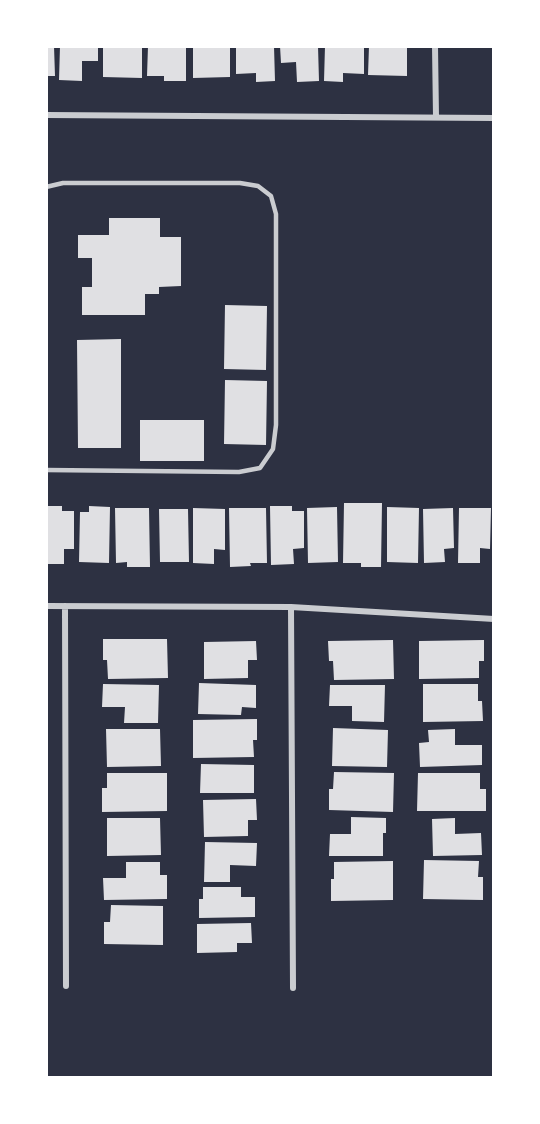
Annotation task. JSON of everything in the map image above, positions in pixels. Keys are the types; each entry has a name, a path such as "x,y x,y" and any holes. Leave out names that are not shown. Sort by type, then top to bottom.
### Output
{"street":[{"path":"435,46 436,117"},
{"path":"46,115 494,118"},
{"path":"46,606 291,607 494,618"},
{"path":"65,606 66,986"},
{"path":"291,607 293,988"}],"lane":[{"path":"46,187 63,183 240,183 258,186 272,196 276,214 276,425 273,449 261,468 239,472 46,470"}],"building":[{"path":"46,46 54,46 55,76 46,76"},
{"path":"60,46 98,46 98,61 82,61 82,81 59,80"},
{"path":"103,46 142,46 142,78 103,77"},
{"path":"148,46 186,46 186,81 164,81 164,76 147,76"},
{"path":"193,46 230,46 230,77 193,78"},
{"path":"236,46 274,46 275,81 256,82 256,73 236,74"},
{"path":"280,46 318,46 319,81 297,82 296,62 281,63"},
{"path":"325,46 364,46 364,74 343,73 343,82 324,81"},
{"path":"369,46 407,46 407,76 368,75"},
{"path":"109,218 160,218 160,237 181,237 181,286 159,287 159,294 145,294 145,315 82,315 82,287 92,287 92,258 78,258 78,235 109,235"},
{"path":"225,305 267,306 266,370 224,369"},
{"path":"121,339 121,448 78,448 77,340"},
{"path":"225,380 267,381 266,445 224,444"},
{"path":"140,420 204,420 204,461 140,461"},
{"path":"344,503 382,503 381,567 361,567 361,563 343,563"},
{"path":"46,506 62,506 62,511 74,511 74,549 64,549 64,564 46,564"},
{"path":"89,506 110,507 109,563 79,562 80,512 89,512"},
{"path":"270,506 292,506 292,511 304,511 304,548 293,549 294,564 271,565"},
{"path":"337,507 338,562 308,563 307,508"},
{"path":"387,507 419,508 418,563 387,562"},
{"path":"115,508 149,508 150,567 127,567 127,562 116,563"},
{"path":"193,508 225,509 225,550 214,549 214,564 193,563"},
{"path":"229,508 266,508 267,563 250,563 251,566 230,567"},
{"path":"453,508 454,548 444,549 445,562 424,563 423,509"},
{"path":"459,508 491,508 490,549 480,548 480,563 458,563"},
{"path":"159,509 188,509 189,562 160,562"},
{"path":"103,639 167,639 168,678 108,679 107,660 103,660"},
{"path":"393,640 394,679 334,680 333,661 329,661 328,641"},
{"path":"484,640 484,661 479,661 479,678 419,679 419,641"},
{"path":"256,641 257,660 248,660 248,678 204,679 204,642"},
{"path":"199,683 256,685 256,708 242,707 241,715 198,714"},
{"path":"103,684 159,685 158,723 124,723 125,707 102,707"},
{"path":"423,684 478,684 478,701 482,701 483,721 423,722"},
{"path":"330,685 385,685 384,722 352,721 352,706 329,706"},
{"path":"257,719 257,740 253,740 254,757 193,758 193,720"},
{"path":"333,728 388,730 387,767 332,766"},
{"path":"106,729 160,729 161,766 107,767"},
{"path":"455,729 455,745 482,745 482,765 420,767 419,743 429,742 428,730"},
{"path":"201,764 254,765 254,793 200,793"},
{"path":"334,772 394,773 393,812 329,810 329,789 333,789"},
{"path":"107,773 167,773 167,811 102,812 102,788 107,788"},
{"path":"418,773 480,773 480,789 486,789 486,811 417,811"},
{"path":"256,799 257,820 248,820 248,836 204,837 203,800"},
{"path":"351,817 386,818 386,833 383,833 383,856 329,856 330,834 351,834"},
{"path":"107,818 160,818 161,855 107,856"},
{"path":"455,818 455,834 481,833 482,855 433,856 432,819"},
{"path":"205,842 257,843 256,866 230,865 230,882 204,882"},
{"path":"424,860 479,861 478,877 483,877 483,900 423,899"},
{"path":"393,861 393,900 331,901 334,862"},
{"path":"126,862 160,862 160,875 167,875 167,899 104,900 103,878 126,878"},
{"path":"203,887 241,887 241,897 255,897 255,917 199,918 199,899 203,899"},
{"path":"111,905 163,906 163,945 104,944 104,922 110,922"},
{"path":"251,923 252,943 237,943 237,952 197,953 197,924"}]}
